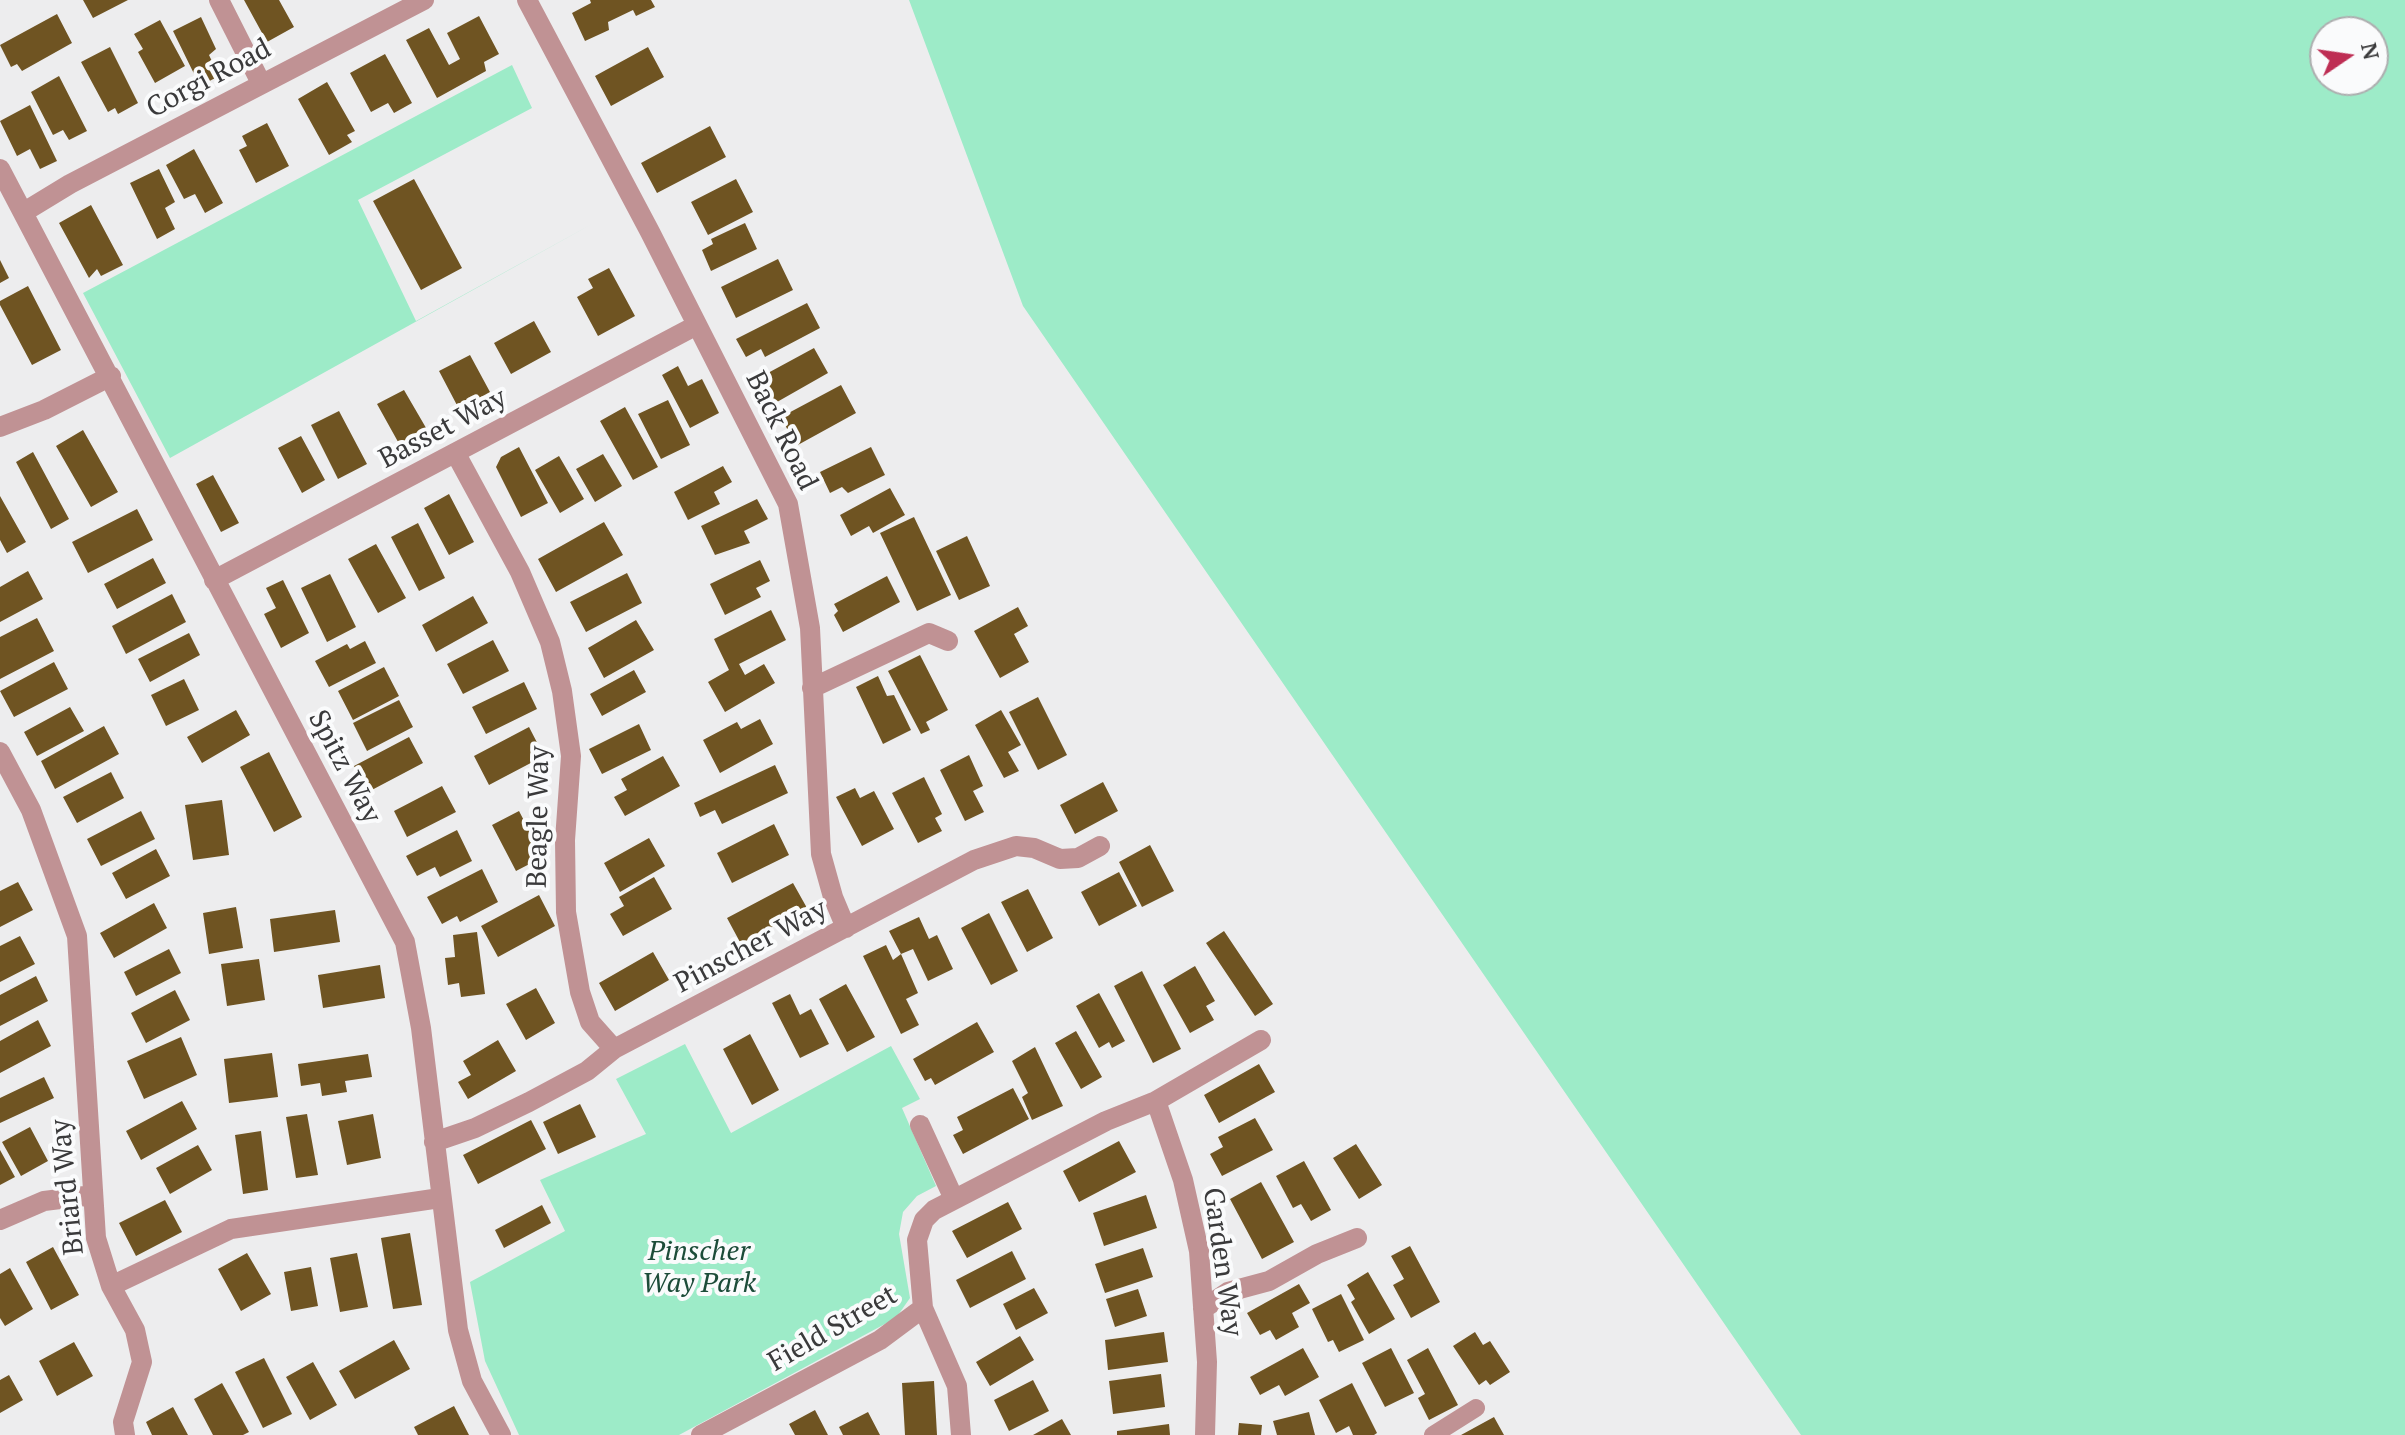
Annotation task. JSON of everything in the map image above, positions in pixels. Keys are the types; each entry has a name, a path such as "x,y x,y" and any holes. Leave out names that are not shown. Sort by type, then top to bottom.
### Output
{"street":[{"path":"219,0 261,83"},
{"name":"Corgi Road","path":"24,212 70,184 424,0"},
{"name":"Back Road","path":"527,0 788,504 810,628 821,854 846,928"},
{"name":"Spitz Way","path":"0,169 405,942 421,1028 440,1198 465,1359 472,1381 501,1435"},
{"name":"Basset Way","path":"214,580 697,325"},
{"path":"0,427 44,410 111,376"},
{"name":"Beagle Way","path":"456,454 520,572 550,642 562,691 571,756 565,840 566,912 580,992 590,1022 614,1049"},
{"path":"812,688 929,633 948,641"},
{"name":"Briard Way","path":"0,752 31,810 77,936 96,1238 111,1286 231,1229 440,1198"},
{"name":"Pinscher Way","path":"434,1142 475,1128 529,1102 587,1071 614,1049 974,860 1016,846 1034,848 1060,859 1078,858 1100,846"},
{"name":"Field Street","path":"701,1435 880,1340 923,1308 917,1259 920,1228 934,1210 1106,1121 1156,1101 1261,1040"},
{"name":"Garden Way","path":"1156,1101 1193,1215 1207,1362 1205,1435"},
{"path":"920,1125 954,1199"},
{"path":"0,1220 44,1201 93,1195"},
{"path":"1203,1309 1228,1292 1269,1281 1317,1254 1357,1238"},
{"path":"111,1286 130,1317 142,1362 123,1422 125,1435"},
{"path":"923,1308 957,1386 961,1435"}],"lane":[{"path":"1433,1435 1476,1408"}],"green space":[{"path":"909,0 2405,0 2405,1435 1801,1435 1023,306"},
{"path":"512,65 532,108 358,200 416,321 592,224 170,458 83,293"},
{"name":"Pinscher Way Park","path":"685,1044 731,1133 891,1046 920,1099 902,1108 936,1186 917,1196 903,1212 899,1234 910,1298 896,1318 679,1435 519,1435 485,1361 470,1282 565,1231 540,1180 646,1134 616,1079"}],"building":[{"path":"83,0 128,0 93,18"},
{"path":"244,0 279,0 294,27 267,42"},
{"path":"590,0 651,0 655,7 636,16 633,10 608,22 609,30 585,41 572,13 591,3"},
{"path":"57,14 72,43 22,71 17,64 11,67 0,45"},
{"path":"479,16 499,54 484,62 486,71 437,98 406,40 429,28 449,65 460,59 447,33"},
{"path":"201,17 216,49 209,55 219,76 200,86 173,31"},
{"path":"160,20 185,66 155,83 138,52 143,49 134,34"},
{"path":"110,47 138,103 118,114 115,108 108,112 81,62"},
{"path":"648,47 664,77 611,106 595,76"},
{"path":"385,54 412,103 394,113 388,103 371,112 350,73"},
{"path":"59,76 87,131 69,140 63,130 53,135 31,92"},
{"path":"327,82 355,131 347,135 352,142 329,155 298,99"},
{"path":"30,105 57,161 40,169 30,149 17,156 0,121"},
{"path":"267,123 289,166 256,183 239,150 247,146 242,136"},
{"path":"710,126 726,157 657,193 641,163"},
{"path":"194,149 223,203 205,213 195,194 184,199 166,165"},
{"path":"159,169 175,202 165,208 175,229 157,239 130,183"},
{"path":"414,179 462,268 421,290 373,201"},
{"path":"736,179 753,212 708,235 691,202"},
{"path":"91,205 123,265 101,276 97,269 89,278 59,223"},
{"path":"745,223 757,249 711,271 702,250 713,244 711,239"},
{"path":"778,259 793,290 736,318 721,287"},
{"path":"0,260 9,278 0,283"},
{"path":"609,268 635,316 598,336 577,297 593,288 588,279"},
{"path":"28,286 61,350 32,365 0,305 0,301"},
{"path":"807,303 820,328 765,357 761,349 746,357 736,339"},
{"path":"534,321 551,352 511,374 494,343"},
{"path":"814,348 828,373 770,406 755,380"},
{"path":"470,355 490,392 459,409 439,371"},
{"path":"678,366 688,386 702,379 719,413 690,428 662,375"},
{"path":"841,385 856,413 796,446 781,417"},
{"path":"404,390 429,433 402,449 377,404"},
{"path":"668,400 690,445 661,459 638,414"},
{"path":"625,407 658,467 633,480 600,421"},
{"path":"339,411 367,464 338,479 311,425"},
{"path":"83,430 118,492 91,507 56,446"},
{"path":"301,436 325,480 302,493 278,448"},
{"path":"519,447 548,503 521,517 496,467 501,457"},
{"path":"871,447 885,475 848,493 842,487 830,493 820,472"},
{"path":"33,452 69,519 51,529 16,462"},
{"path":"603,454 622,486 595,502 576,469"},
{"path":"559,456 584,499 560,513 535,470"},
{"path":"723,466 732,482 714,492 720,504 688,520 674,492"},
{"path":"213,475 239,523 221,532 196,484"},
{"path":"890,488 905,515 873,533 869,526 851,536 840,515"},
{"path":"449,494 474,542 449,555 424,508"},
{"path":"0,496 26,542 7,553 0,540"},
{"path":"757,499 768,519 744,531 750,543 715,555 701,526"},
{"path":"137,509 153,540 88,573 72,542"},
{"path":"914,517 951,595 917,611 880,533"},
{"path":"604,522 623,555 556,592 538,559"},
{"path":"418,523 445,578 419,591 391,537"},
{"path":"967,536 990,586 959,600 936,551"},
{"path":"376,544 406,598 378,613 348,559"},
{"path":"153,558 166,583 117,609 104,584"},
{"path":"760,560 770,581 756,588 761,597 725,615 710,584"},
{"path":"28,571 43,599 0,622 0,587"},
{"path":"627,573 642,603 586,632 570,602"},
{"path":"330,574 356,627 327,642 301,588"},
{"path":"887,576 900,602 843,632 834,615 838,611 834,604"},
{"path":"283,580 309,633 281,648 264,614 276,608 266,588"},
{"path":"172,594 186,622 126,654 112,626"},
{"path":"473,596 488,623 436,652 422,625"},
{"path":"1018,607 1028,626 1014,634 1029,662 1000,678 974,631"},
{"path":"771,610 786,640 739,664 745,675 764,664 775,683 725,712 708,682 729,670 714,639"},
{"path":"37,618 54,651 0,679 0,637"},
{"path":"636,620 654,650 604,678 588,648"},
{"path":"189,633 200,655 150,682 138,659"},
{"path":"493,640 509,671 463,694 447,664"},
{"path":"365,641 376,663 329,687 315,661 347,644 350,649"},
{"path":"920,655 948,710 926,722 930,730 921,734 888,671"},
{"path":"54,662 68,689 14,717 0,691"},
{"path":"384,667 399,696 353,720 338,691"},
{"path":"634,670 646,692 602,716 590,694"},
{"path":"878,676 887,696 894,695 911,730 883,744 856,687"},
{"path":"184,679 199,710 166,726 151,695"},
{"path":"524,682 537,709 486,734 472,707"},
{"path":"1038,697 1067,755 1038,770 1009,712"},
{"path":"399,700 413,727 367,751 353,723"},
{"path":"70,707 84,731 37,756 24,732"},
{"path":"236,710 250,735 202,763 187,737"},
{"path":"1001,710 1021,745 1008,752 1019,771 1004,778 975,725"},
{"path":"760,719 773,744 720,773 703,740 737,722 741,729"},
{"path":"639,724 651,750 602,774 589,749"},
{"path":"104,726 119,754 55,789 41,761"},
{"path":"529,727 544,756 489,785 474,756"},
{"path":"409,737 423,763 368,792 354,766"},
{"path":"269,752 302,817 274,832 240,767"},
{"path":"969,755 983,786 973,791 984,812 965,821 940,770"},
{"path":"663,756 680,786 625,816 614,797 627,790 621,779"},
{"path":"775,765 788,793 722,824 715,810 700,817 694,803"},
{"path":"111,772 124,798 77,823 63,797"},
{"path":"924,777 942,814 935,818 942,831 918,843 892,793"},
{"path":"1103,782 1118,811 1075,834 1060,805"},
{"path":"442,786 456,812 407,837 394,811"},
{"path":"855,788 860,798 874,791 894,829 862,846 836,797"},
{"path":"222,800 229,855 193,860 185,805"},
{"path":"141,811 155,839 101,866 87,839"},
{"path":"519,811 543,857 516,871 492,825"},
{"path":"774,824 789,855 732,883 717,853"},
{"path":"457,830 472,861 440,877 435,867 417,876 406,856"},
{"path":"649,838 665,866 620,892 604,863"},
{"path":"1150,845 1174,891 1142,907 1119,862"},
{"path":"156,849 170,876 126,899 112,873"},
{"path":"482,869 498,902 460,922 457,916 442,924 427,897"},
{"path":"1119,872 1137,906 1099,926 1081,892"},
{"path":"654,877 672,909 623,936 610,914 624,906 619,897"},
{"path":"18,882 33,910 0,927 0,891"},
{"path":"793,883 807,908 741,944 727,918"},
{"path":"1028,889 1053,938 1027,952 1001,902"},
{"path":"539,895 555,926 498,957 481,926"},
{"path":"154,903 167,928 114,958 100,933"},
{"path":"236,907 243,948 209,954 203,913"},
{"path":"335,910 340,942 274,952 270,919"},
{"path":"989,913 1018,971 991,985 961,928"},
{"path":"919,917 929,939 937,935 953,969 928,981 913,949 901,954 889,931"},
{"path":"1224,931 1273,1004 1255,1016 1206,943"},
{"path":"477,932 485,994 461,997 459,983 448,985 445,958 455,957 453,935"},
{"path":"20,936 35,964 0,982 0,946"},
{"path":"886,945 893,960 901,954 918,993 906,999 919,1025 901,1034 863,956"},
{"path":"169,949 181,973 136,996 124,972"},
{"path":"653,952 669,980 615,1011 599,983"},
{"path":"259,959 265,1000 227,1006 221,964"},
{"path":"380,965 385,998 323,1008 318,975"},
{"path":"1195,966 1215,1001 1206,1006 1214,1020 1190,1033 1163,985"},
{"path":"1142,971 1181,1049 1153,1063 1114,986"},
{"path":"36,976 48,1001 0,1026 0,995"},
{"path":"846,984 875,1037 847,1052 819,999"},
{"path":"536,988 555,1023 526,1040 506,1004"},
{"path":"175,990 190,1020 146,1043 131,1013"},
{"path":"1099,993 1125,1041 1112,1048 1109,1042 1099,1048 1076,1006"},
{"path":"790,994 800,1015 811,1009 829,1044 800,1058 772,1003"},
{"path":"38,1020 51,1046 0,1073 0,1041"},
{"path":"977,1022 994,1052 935,1085 931,1078 925,1081 913,1059"},
{"path":"1076,1031 1102,1077 1081,1089 1055,1043"},
{"path":"750,1034 779,1090 752,1105 723,1049"},
{"path":"181,1037 197,1075 144,1099 127,1061"},
{"path":"498,1040 516,1071 468,1099 458,1082 471,1075 463,1061"},
{"path":"1035,1047 1063,1106 1032,1120 1022,1097 1028,1093 1012,1061"},
{"path":"272,1053 278,1097 229,1103 224,1059"},
{"path":"368,1054 372,1077 345,1081 347,1092 322,1096 320,1083 301,1086 298,1064"},
{"path":"1259,1064 1275,1092 1219,1123 1204,1095"},
{"path":"44,1077 54,1098 0,1123 0,1098"},
{"path":"1013,1088 1029,1119 963,1154 953,1135 963,1130 957,1117"},
{"path":"182,1101 197,1129 141,1160 126,1131"},
{"path":"580,1104 596,1137 558,1154 543,1122"},
{"path":"307,1114 318,1175 296,1178 286,1117"},
{"path":"373,1114 381,1158 347,1165 338,1121"},
{"path":"1255,1118 1273,1150 1222,1176 1210,1154 1223,1147 1218,1137"},
{"path":"531,1120 546,1149 478,1184 463,1155"},
{"path":"30,1127 48,1161 21,1176 2,1142"},
{"path":"261,1131 268,1190 243,1194 235,1135"},
{"path":"1119,1141 1136,1172 1079,1202 1063,1171"},
{"path":"1356,1144 1382,1185 1359,1199 1333,1158"},
{"path":"198,1145 212,1170 170,1194 156,1168"},
{"path":"0,1150 15,1177 0,1185"},
{"path":"1304,1161 1331,1210 1311,1221 1301,1204 1293,1208 1276,1176"},
{"path":"1261,1182 1294,1242 1262,1259 1230,1199"},
{"path":"1146,1195 1157,1228 1104,1246 1093,1213"},
{"path":"165,1200 182,1232 136,1256 119,1223"},
{"path":"1008,1202 1022,1229 967,1258 952,1231"},
{"path":"542,1205 551,1223 504,1248 495,1230"},
{"path":"410,1233 422,1305 393,1309 381,1238"},
{"path":"1410,1246 1440,1302 1411,1318 1393,1285 1404,1279 1391,1256"},
{"path":"53,1247 79,1295 51,1310 26,1262"},
{"path":"1143,1248 1153,1277 1105,1293 1095,1264"},
{"path":"1012,1251 1026,1279 970,1308 956,1280"},
{"path":"247,1253 271,1294 241,1311 218,1269"},
{"path":"357,1253 368,1307 340,1312 330,1258"},
{"path":"311,1267 318,1306 291,1311 284,1272"},
{"path":"10,1268 33,1309 5,1326 0,1318 0,1274"},
{"path":"1368,1272 1395,1319 1369,1334 1351,1302 1355,1299 1347,1285"},
{"path":"1299,1284 1310,1303 1292,1313 1299,1327 1276,1340 1270,1330 1260,1335 1247,1313"},
{"path":"1034,1288 1048,1313 1016,1330 1003,1304"},
{"path":"1138,1289 1147,1316 1115,1327 1106,1299"},
{"path":"1341,1294 1364,1340 1339,1352 1333,1340 1328,1342 1312,1309"},
{"path":"1164,1332 1168,1362 1108,1370 1105,1340"},
{"path":"1475,1332 1483,1345 1490,1341 1510,1372 1490,1385 1486,1380 1479,1385 1453,1346"},
{"path":"1020,1336 1034,1360 990,1386 976,1362"},
{"path":"394,1340 410,1369 355,1399 339,1371"},
{"path":"74,1342 93,1376 57,1396 39,1361"},
{"path":"1303,1348 1319,1377 1285,1396 1279,1385 1260,1395 1250,1377"},
{"path":"1391,1348 1414,1393 1385,1407 1362,1363"},
{"path":"1428,1348 1458,1405 1429,1420 1418,1398 1425,1394 1407,1360"},
{"path":"264,1358 292,1414 263,1428 235,1372"},
{"path":"313,1362 337,1405 310,1420 286,1377"},
{"path":"1161,1374 1165,1407 1113,1414 1109,1381"},
{"path":"9,1375 23,1400 0,1413 0,1380"},
{"path":"1033,1380 1049,1411 1009,1431 994,1400"},
{"path":"934,1381 937,1435 905,1435 902,1383"},
{"path":"222,1383 249,1432 243,1435 213,1435 194,1399"},
{"path":"1352,1383 1377,1433 1374,1435 1353,1435 1349,1426 1336,1433 1319,1400"},
{"path":"454,1406 469,1435 418,1435 414,1427"},
{"path":"173,1407 188,1435 152,1435 146,1422"},
{"path":"815,1410 828,1435 795,1435 789,1424"},
{"path":"868,1412 880,1435 843,1435 839,1427"},
{"path":"1309,1412 1315,1435 1277,1435 1273,1421"},
{"path":"1494,1417 1504,1435 1461,1435"},
{"path":"1062,1419 1071,1435 1033,1435"},
{"path":"1239,1423 1262,1425 1261,1435 1238,1435"},
{"path":"1169,1424 1170,1435 1117,1435 1117,1431"}]}
